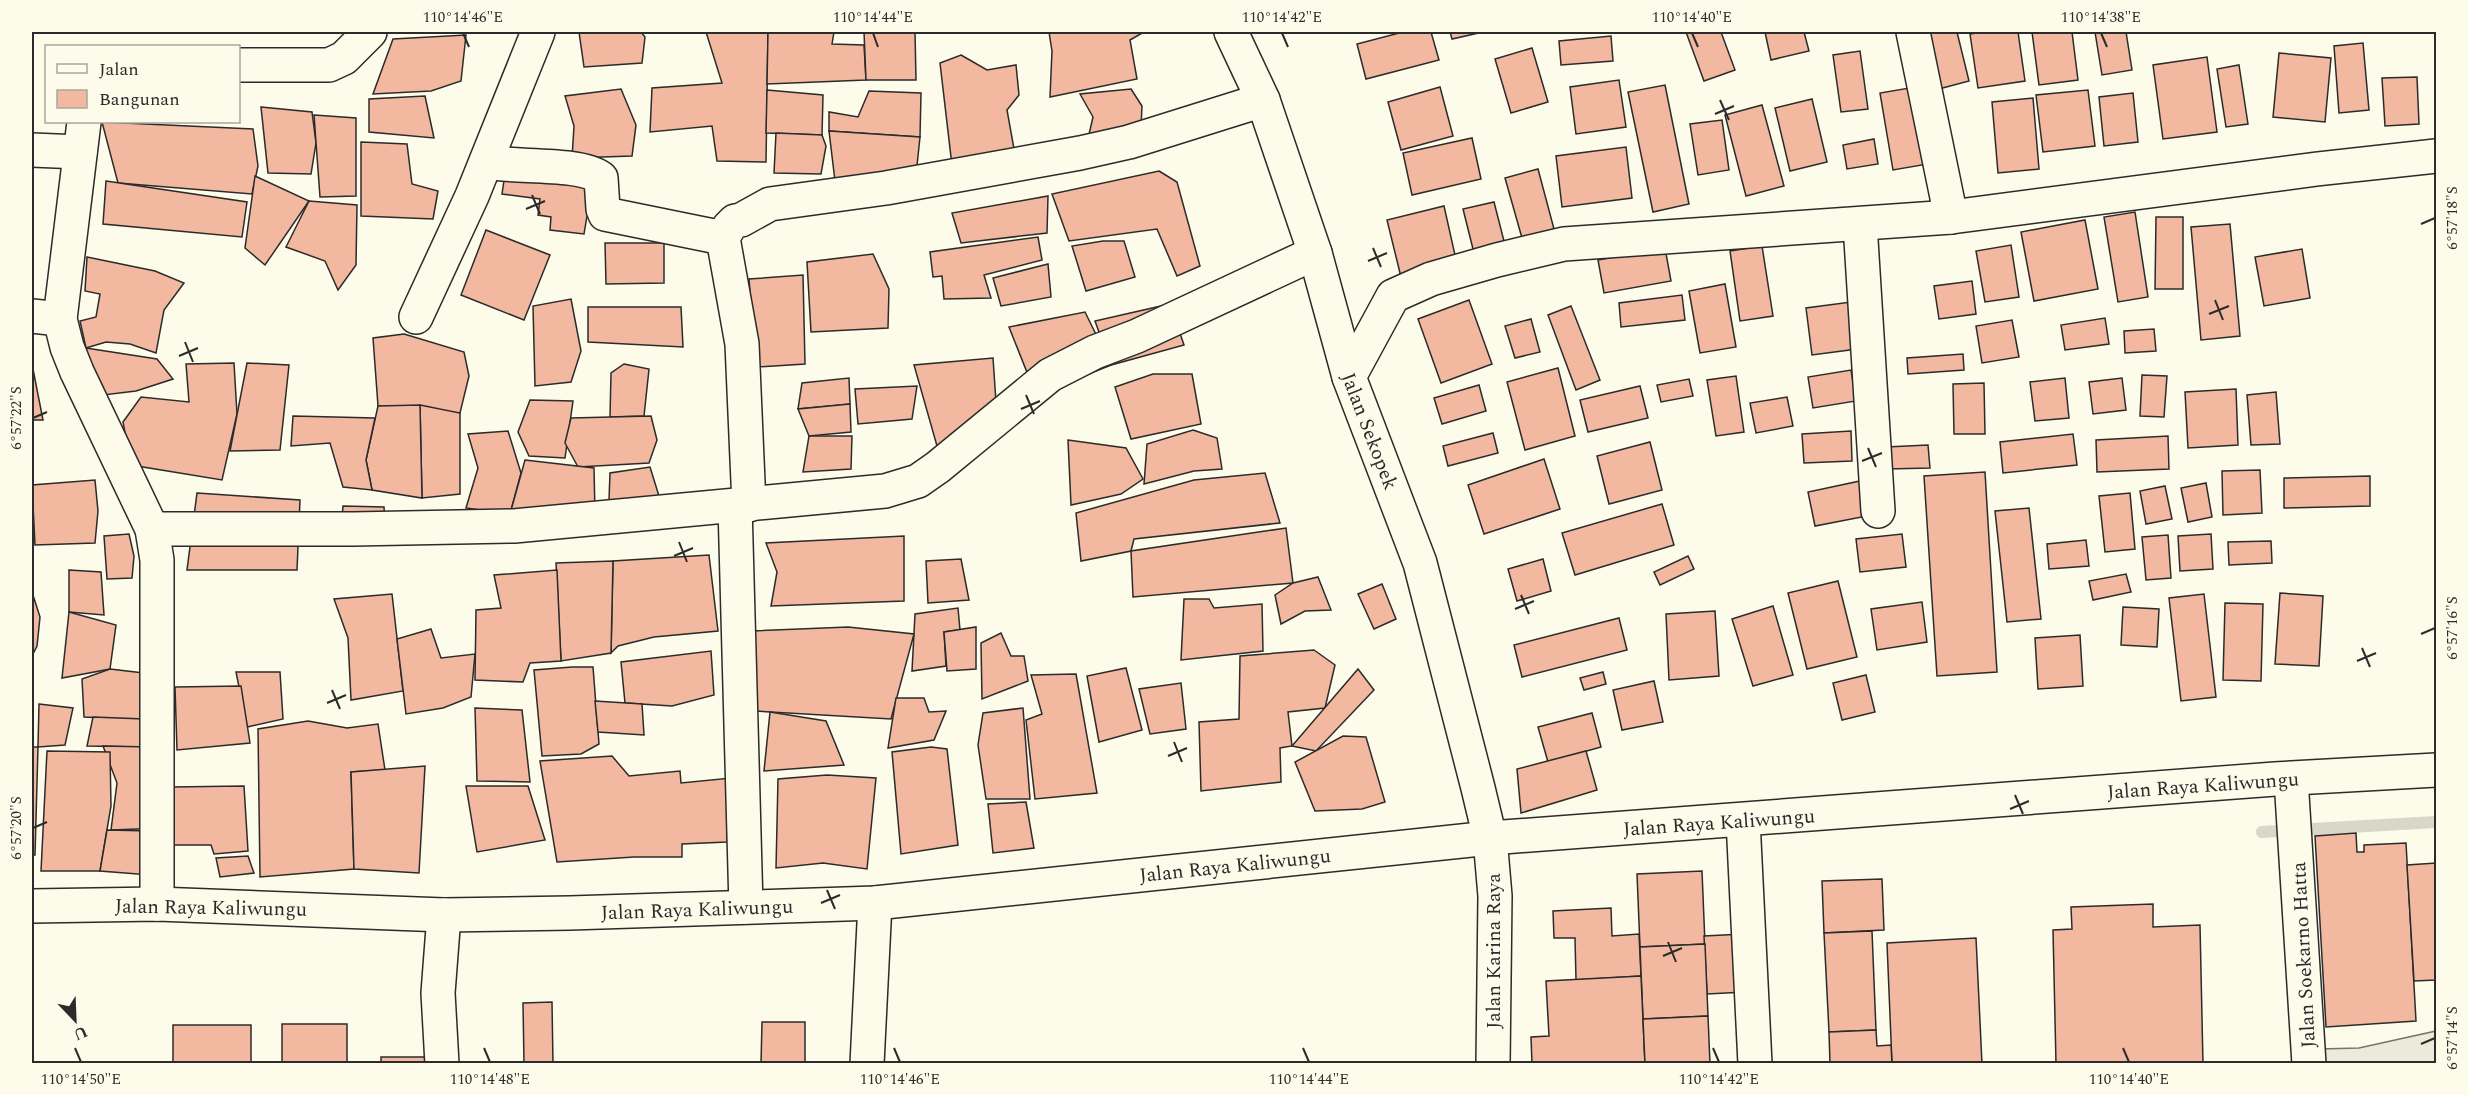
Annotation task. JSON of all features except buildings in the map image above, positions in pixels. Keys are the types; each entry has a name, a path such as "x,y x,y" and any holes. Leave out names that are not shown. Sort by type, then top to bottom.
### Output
{"street":[{"path":"240,65 329,64 344,58 370,32"},
{"path":"416,317 486,162 538,32"},
{"name":"Jalan Sekopek","path":"1231,32 1263,100 1314,254 1348,377 1420,563 1490,838"},
{"path":"1913,32 1952,217"},
{"path":"746,907 742,345 723,238 729,227 735,221 770,204 886,188 1080,153 1129,142 1263,100"},
{"path":"32,150 82,137 46,318 67,347 152,529 157,560 156,904"},
{"path":"1348,377 1393,296 1431,279 1564,244 1952,217 2317,169 2436,156"},
{"path":"486,162 508,166 583,169 601,178 605,214 723,238"},
{"path":"1860,224 1878,511"},
{"path":"152,529 353,530 514,526 885,491 918,481 1050,375 1095,352 1137,336 1314,254"},
{"name":"Jalan Raya Kaliwungu","path":"32,906 156,904 444,915 875,903 1490,838 2436,766"},
{"name":"Jalan Soekarno Hatta","path":"2283,779 2294,812 2309,1064"},
{"path":"1743,820 1755,1064"},
{"name":"Jalan Karina Raya","path":"1490,838 1495,896 1493,1064"},
{"path":"867,1064 875,903"},
{"path":"442,1064 438,993 444,915"}],"shaded area":[{"path":"2436,1031 2436,1063 2321,1063 2320,1049 2359,1048"}],"waterway":[{"path":"2262,832 2436,822"}]}
